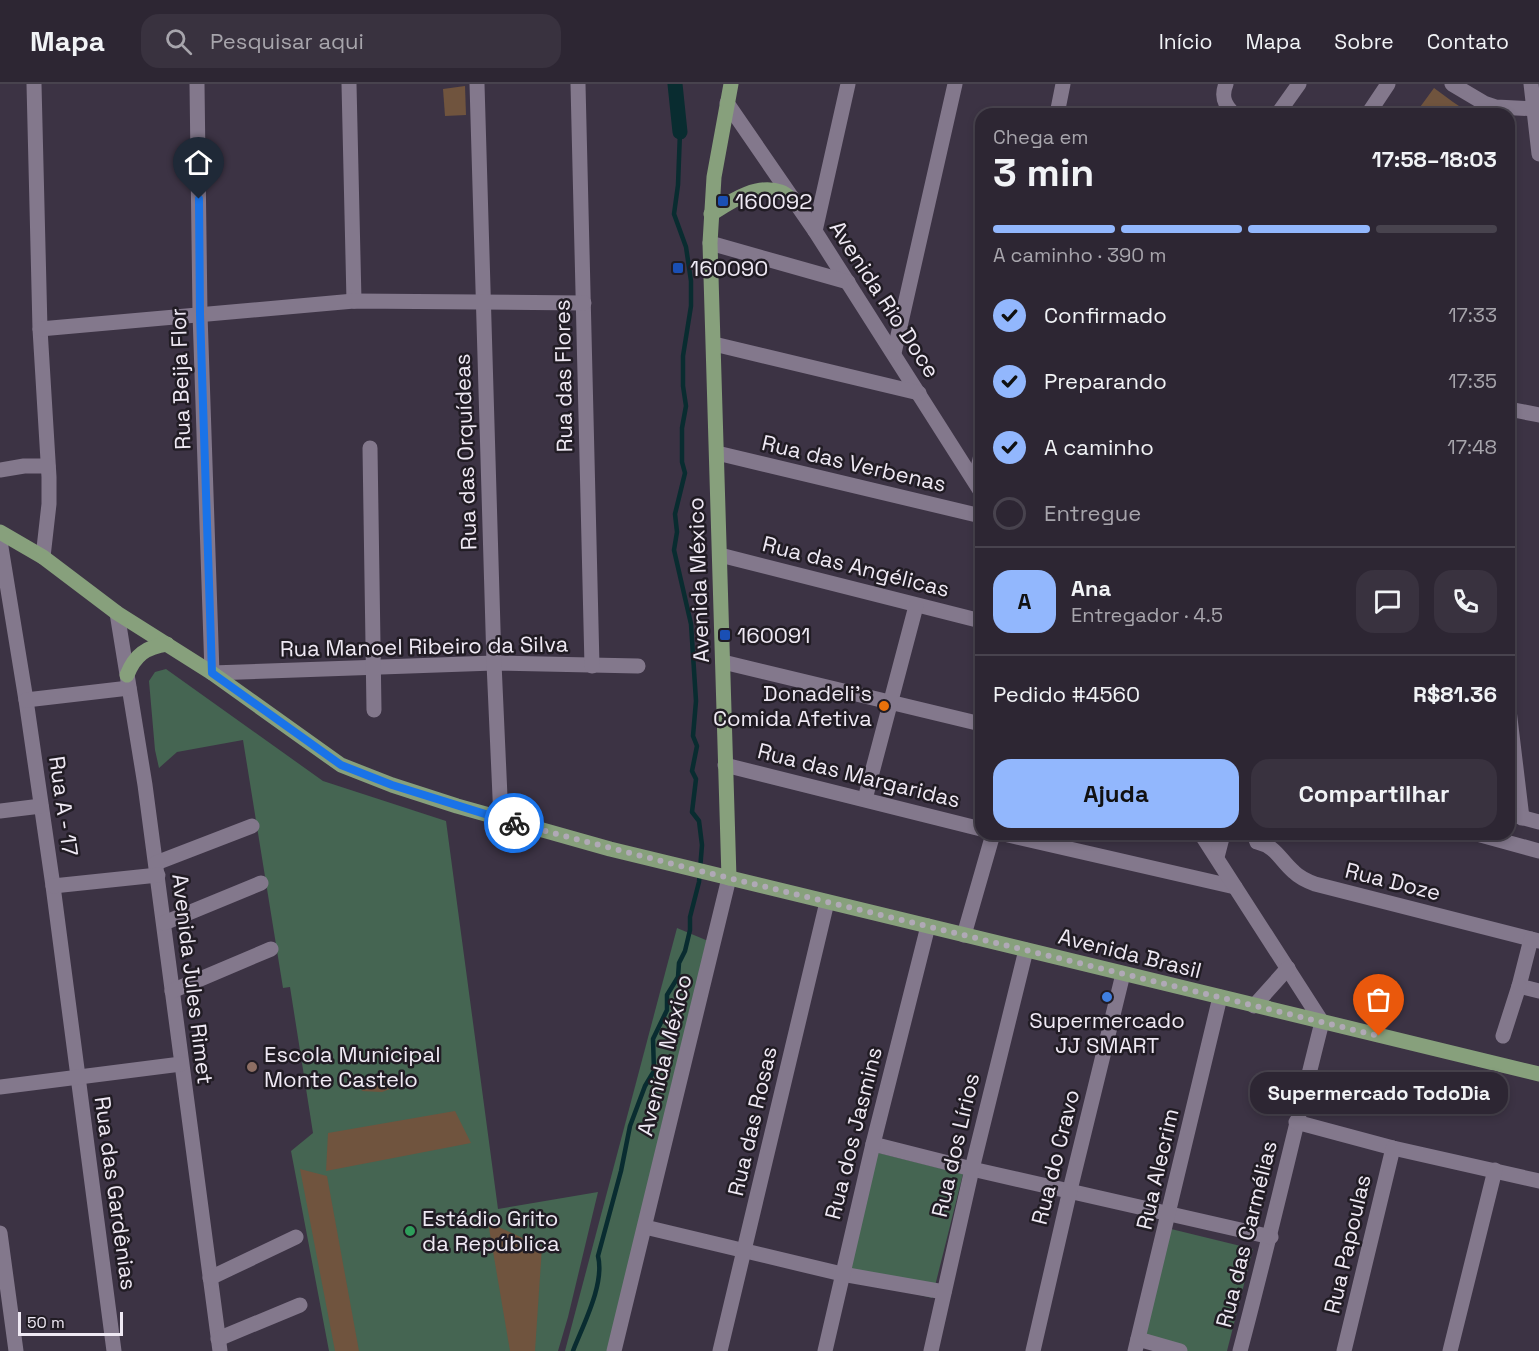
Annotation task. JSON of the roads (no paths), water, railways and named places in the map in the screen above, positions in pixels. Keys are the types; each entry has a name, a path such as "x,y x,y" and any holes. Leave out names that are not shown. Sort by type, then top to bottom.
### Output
{"main road":[{"name":"Avenida México","path":"729,878 710,243 714,177 731,84"},
{"path":"711,214 737,198 759,191 783,192 796,203"},
{"name":"Avenida Brasil","path":"0,532 43,557 117,613 212,673 341,765 392,785 501,819 711,874 1539,1074"},
{"path":"128,681 132,662 142,652 154,646 167,644"}],"street":[{"path":"34,84 40,328 49,504 43,557"},
{"name":"Rua Beija Flor","path":"197,84 200,314 212,673"},
{"path":"349,84 354,301"},
{"name":"Rua das Orquídeas","path":"477,84 494,663 501,819"},
{"name":"Rua das Flores","path":"578,84 592,666"},
{"path":"815,231 848,84"},
{"path":"894,353 955,84"},
{"path":"1058,108 1063,84"},
{"path":"1282,108 1299,84"},
{"path":"1372,108 1388,84"},
{"path":"1452,84 1490,105 1512,108"},
{"path":"1531,84 1536,109 1539,154"},
{"path":"1224,88 1224,102 1229,108"},
{"name":"Avenida Rio Doce","path":"727,103 815,231 975,482"},
{"path":"1515,108 1536,109"},
{"path":"710,243 848,282"},
{"path":"40,328 354,301 584,303"},
{"path":"714,344 919,393"},
{"path":"1515,410 1539,415"},
{"path":"370,448 374,710"},
{"name":"Rua das Verbenas","path":"717,453 975,515"},
{"path":"0,470 24,465 48,466"},
{"name":"Rua A - 17","path":"0,541 26,700 78,1078"},
{"name":"Rua das Angélicas","path":"720,555 975,620"},
{"path":"866,799 916,606"},
{"name":"Avenida Jules Rimet","path":"117,613 138,734 157,869 219,1345"},
{"path":"723,662 975,723"},
{"name":"Rua Manoel Ribeiro da Silva","path":"212,673 494,663 638,666"},
{"path":"26,700 128,681"},
{"name":"Rua das Margaridas","path":"725,765 975,827"},
{"path":"1515,801 1516,816 1539,822"},
{"path":"0,811 41,806"},
{"path":"53,886 157,869 252,826"},
{"path":"964,935 991,840"},
{"path":"1030,840 1235,887"},
{"path":"1205,840 1322,1022"},
{"path":"1217,857 1221,840"},
{"name":"Rua Doze","path":"1256,840 1272,847 1294,872 1315,884 1535,940"},
{"path":"1501,840 1539,850"},
{"name":"Avenida México","path":"614,1351 729,878"},
{"path":"164,923 261,884"},
{"name":"Rua das Rosas","path":"720,1351 827,902"},
{"name":"Rua dos Jasmins","path":"825,1351 873,1144 928,926"},
{"path":"1503,1036 1535,940"},
{"path":"172,991 271,949"},
{"name":"Rua dos Lírios","path":"931,1351 972,1169 1026,950"},
{"path":"1254,1006 1288,969"},
{"name":"Rua do Cravo","path":"1033,1351 1123,974"},
{"path":"1519,986 1539,991"},
{"name":"Rua Alecrim","path":"1137,1345 1220,997"},
{"name":"Rua das Carmélias","path":"1240,1351 1271,1237 1296,1122 1322,1022"},
{"path":"0,1087 181,1064"},
{"name":"Rua das Gardênias","path":"78,1078 114,1351"},
{"path":"1296,1122 1393,1148 1539,1181"},
{"path":"873,1144 972,1169 1271,1237"},
{"name":"Rua Papoulas","path":"1344,1351 1393,1148"},
{"path":"1450,1351 1495,1170"},
{"path":"645,1227 842,1274 944,1292"},
{"path":"0,1233 4,1291 16,1351"},
{"path":"210,1278 296,1237"},
{"path":"219,1345 300,1305"},
{"path":"1137,1345 1180,1351"}],"waterway":[{"path":"675,84 680,132"},
{"path":"573,1351 596,1292 598,1256 621,1171 630,1126 645,1086 654,1071 653,1039 667,1010 667,995 678,977 679,963 685,951 690,930 690,917 699,882 702,845 699,821 692,812 696,779 692,771 697,746 693,736 696,701 691,624 674,550 677,532 675,514 685,473 682,462 682,428 686,406 683,356 691,306 691,281 686,247 674,214 678,185 680,132"}],"place":[{"name":"160092","path":"723,201"},
{"name":"160090","path":"678,268"},
{"name":"160091","path":"725,635"},
{"name":"Donadeli's Comida Afetiva","path":"884,706"},
{"name":"Supermercado JJ SMART","path":"1107,997"},
{"name":"Supermercado TodoDia","path":"1379,1036"},
{"name":"Escola Municipal Monte Castelo","path":"252,1067"},
{"name":"Estádio Grito da República","path":"410,1231"}]}
